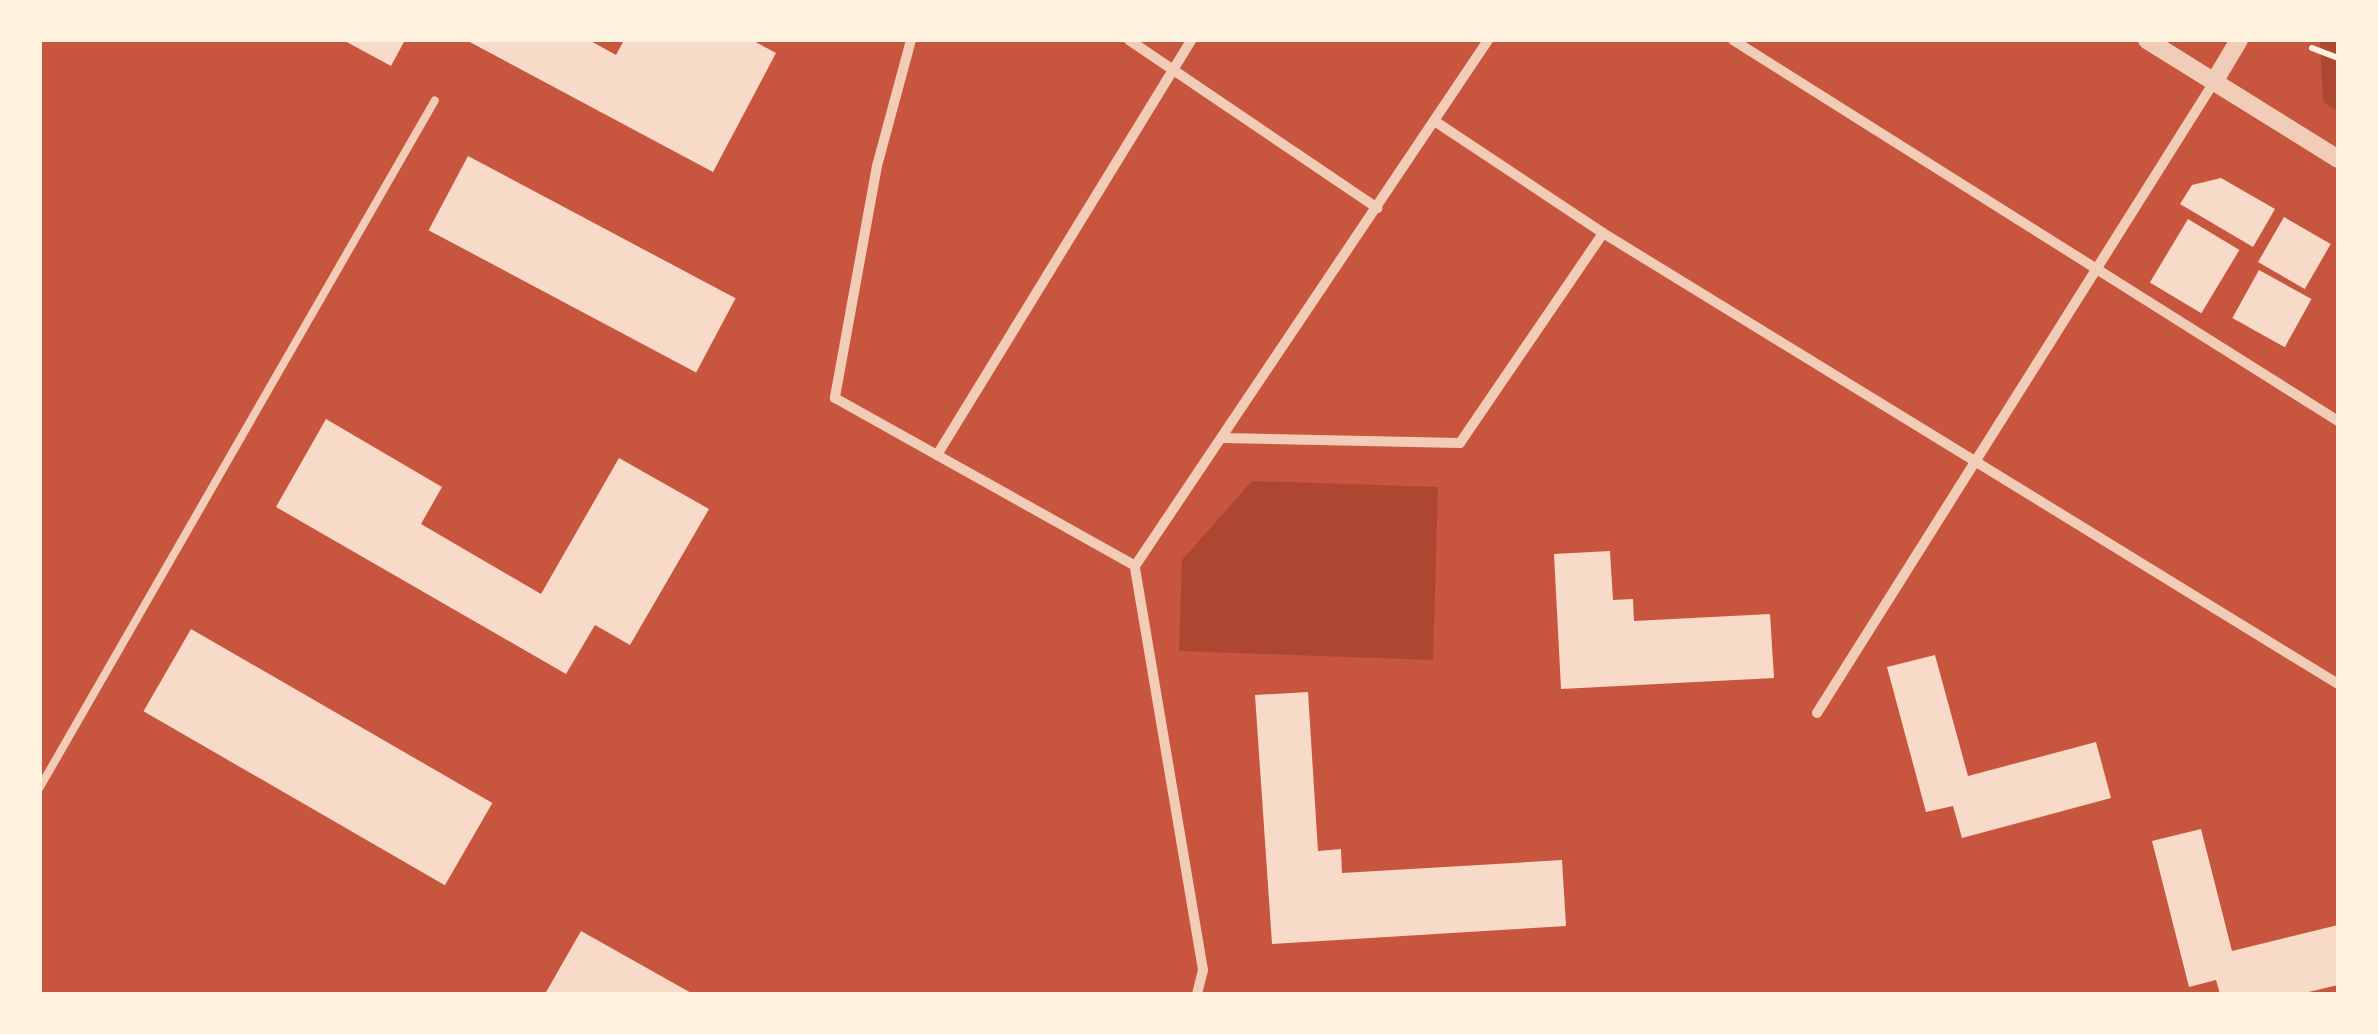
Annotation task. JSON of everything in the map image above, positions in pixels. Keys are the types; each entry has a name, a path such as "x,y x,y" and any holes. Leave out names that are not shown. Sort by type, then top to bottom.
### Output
{"street":[{"path":"911,40 877,166 835,398 1136,566"},
{"path":"1128,40 1377,208"},
{"path":"937,455 1191,40"},
{"path":"1197,994 1203,970 1136,566 1488,40"},
{"path":"1732,40 2338,421"},
{"path":"2147,40 2338,159"},
{"path":"1817,714 2239,40"},
{"path":"1436,122 1604,232 2338,684"},
{"path":"1223,438 1460,443 1604,232"}],"lane":[{"path":"40,786 434,100"}],"path":[{"path":"2312,48 2338,58"}],"shaded area":[{"path":"2320,40 2338,40 2338,111 2323,102"},
{"path":"1252,481 1438,487 1433,660 1179,651 1182,560"}],"building":[{"path":"343,40 405,40 391,66"},
{"path":"466,40 589,40 616,55 624,40 752,40 776,53 713,172"},
{"path":"468,156 736,298 696,372 429,230"},
{"path":"2221,178 2275,209 2253,247 2180,204 2192,185"},
{"path":"2284,217 2331,244 2305,289 2258,262"},
{"path":"2188,219 2239,250 2201,313 2150,282"},
{"path":"2259,270 2311,299 2285,347 2232,318"},
{"path":"326,419 442,487 421,524 541,594 619,458 709,509 630,645 595,625 566,674 276,507"},
{"path":"1610,551 1613,600 1633,599 1634,621 1770,614 1774,678 1561,689 1554,554"},
{"path":"191,629 492,803 445,885 144,711"},
{"path":"1935,655 1968,776 2096,742 2111,798 1962,838 1953,806 1926,812 1887,667"},
{"path":"1308,692 1318,851 1341,849 1342,873 1562,860 1566,926 1272,944 1255,695"},
{"path":"2201,829 2232,951 2338,925 2338,985 2300,994 2220,994 2216,980 2189,987 2152,841"},
{"path":"581,931 693,994 545,994"}]}
